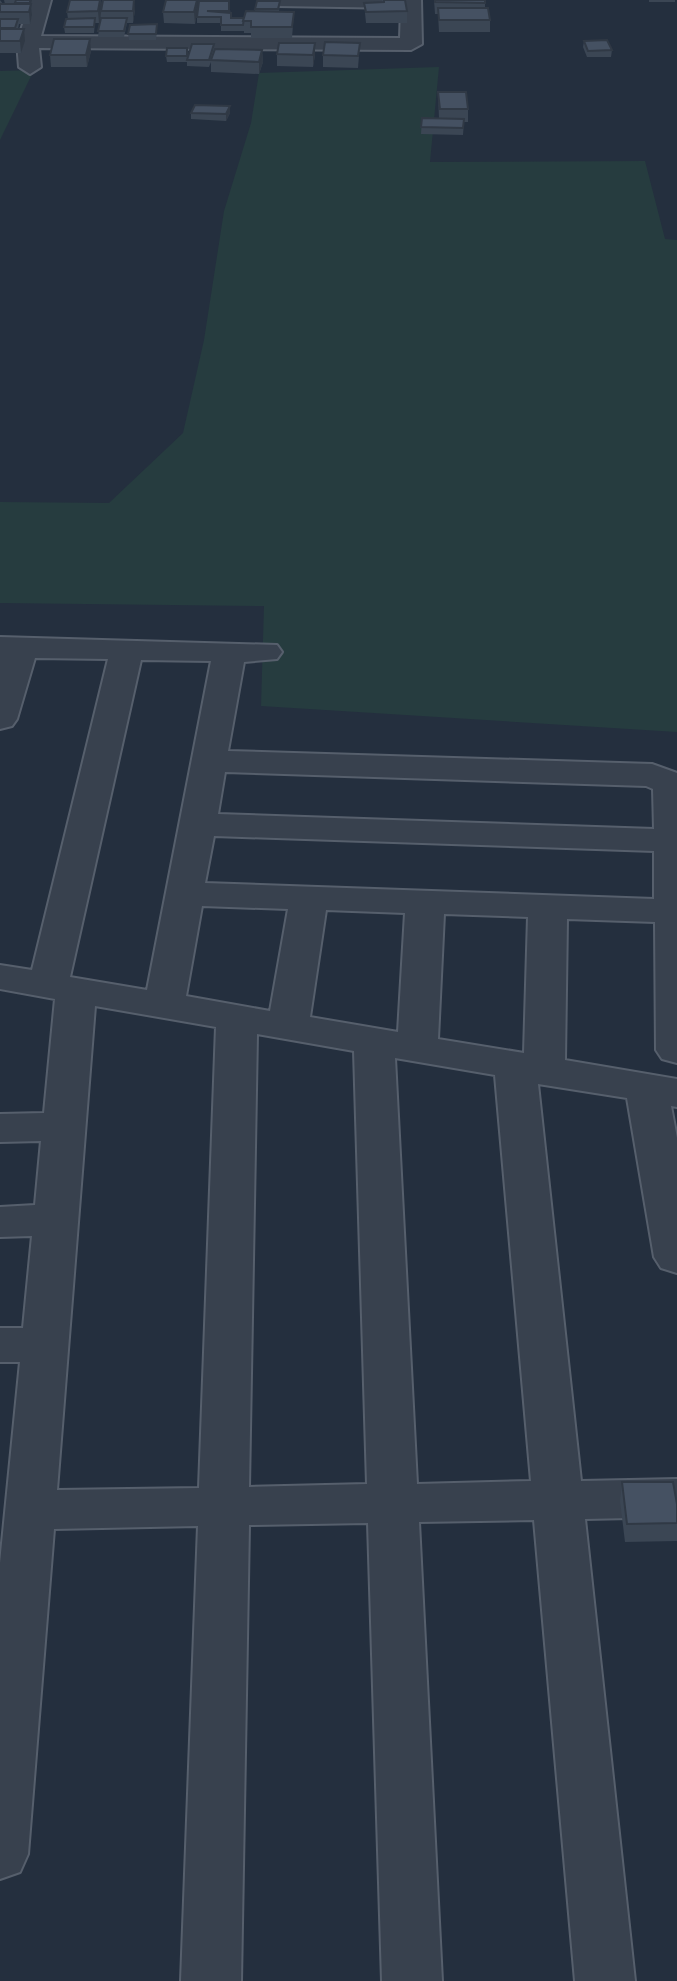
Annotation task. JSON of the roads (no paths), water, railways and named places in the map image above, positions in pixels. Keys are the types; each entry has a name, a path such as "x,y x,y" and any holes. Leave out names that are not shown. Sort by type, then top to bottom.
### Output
{"street":[{"path":"30,67 28,42 41,0"},
{"path":"28,42 411,44 411,1 277,0"},
{"path":"0,719 11,647 247,652 209,761 164,1006"},
{"path":"0,1854 30,1510 22,1345 56,1220 64,1127 62,988 127,649"},
{"path":"209,761 652,775 671,784 677,1050"},
{"path":"197,824 672,841"},
{"path":"185,894 674,911"},
{"path":"288,1027 309,898"},
{"path":"412,1981 392,1503 395,1046 425,902"},
{"path":"548,907 529,1069 557,1500 605,1981"},
{"path":"0,977 662,1091 677,1257"},
{"path":"211,1981 237,1019"},
{"path":"0,1128 64,1127"},
{"path":"0,1222 56,1220"},
{"path":"30,1510 677,1498"}]}
